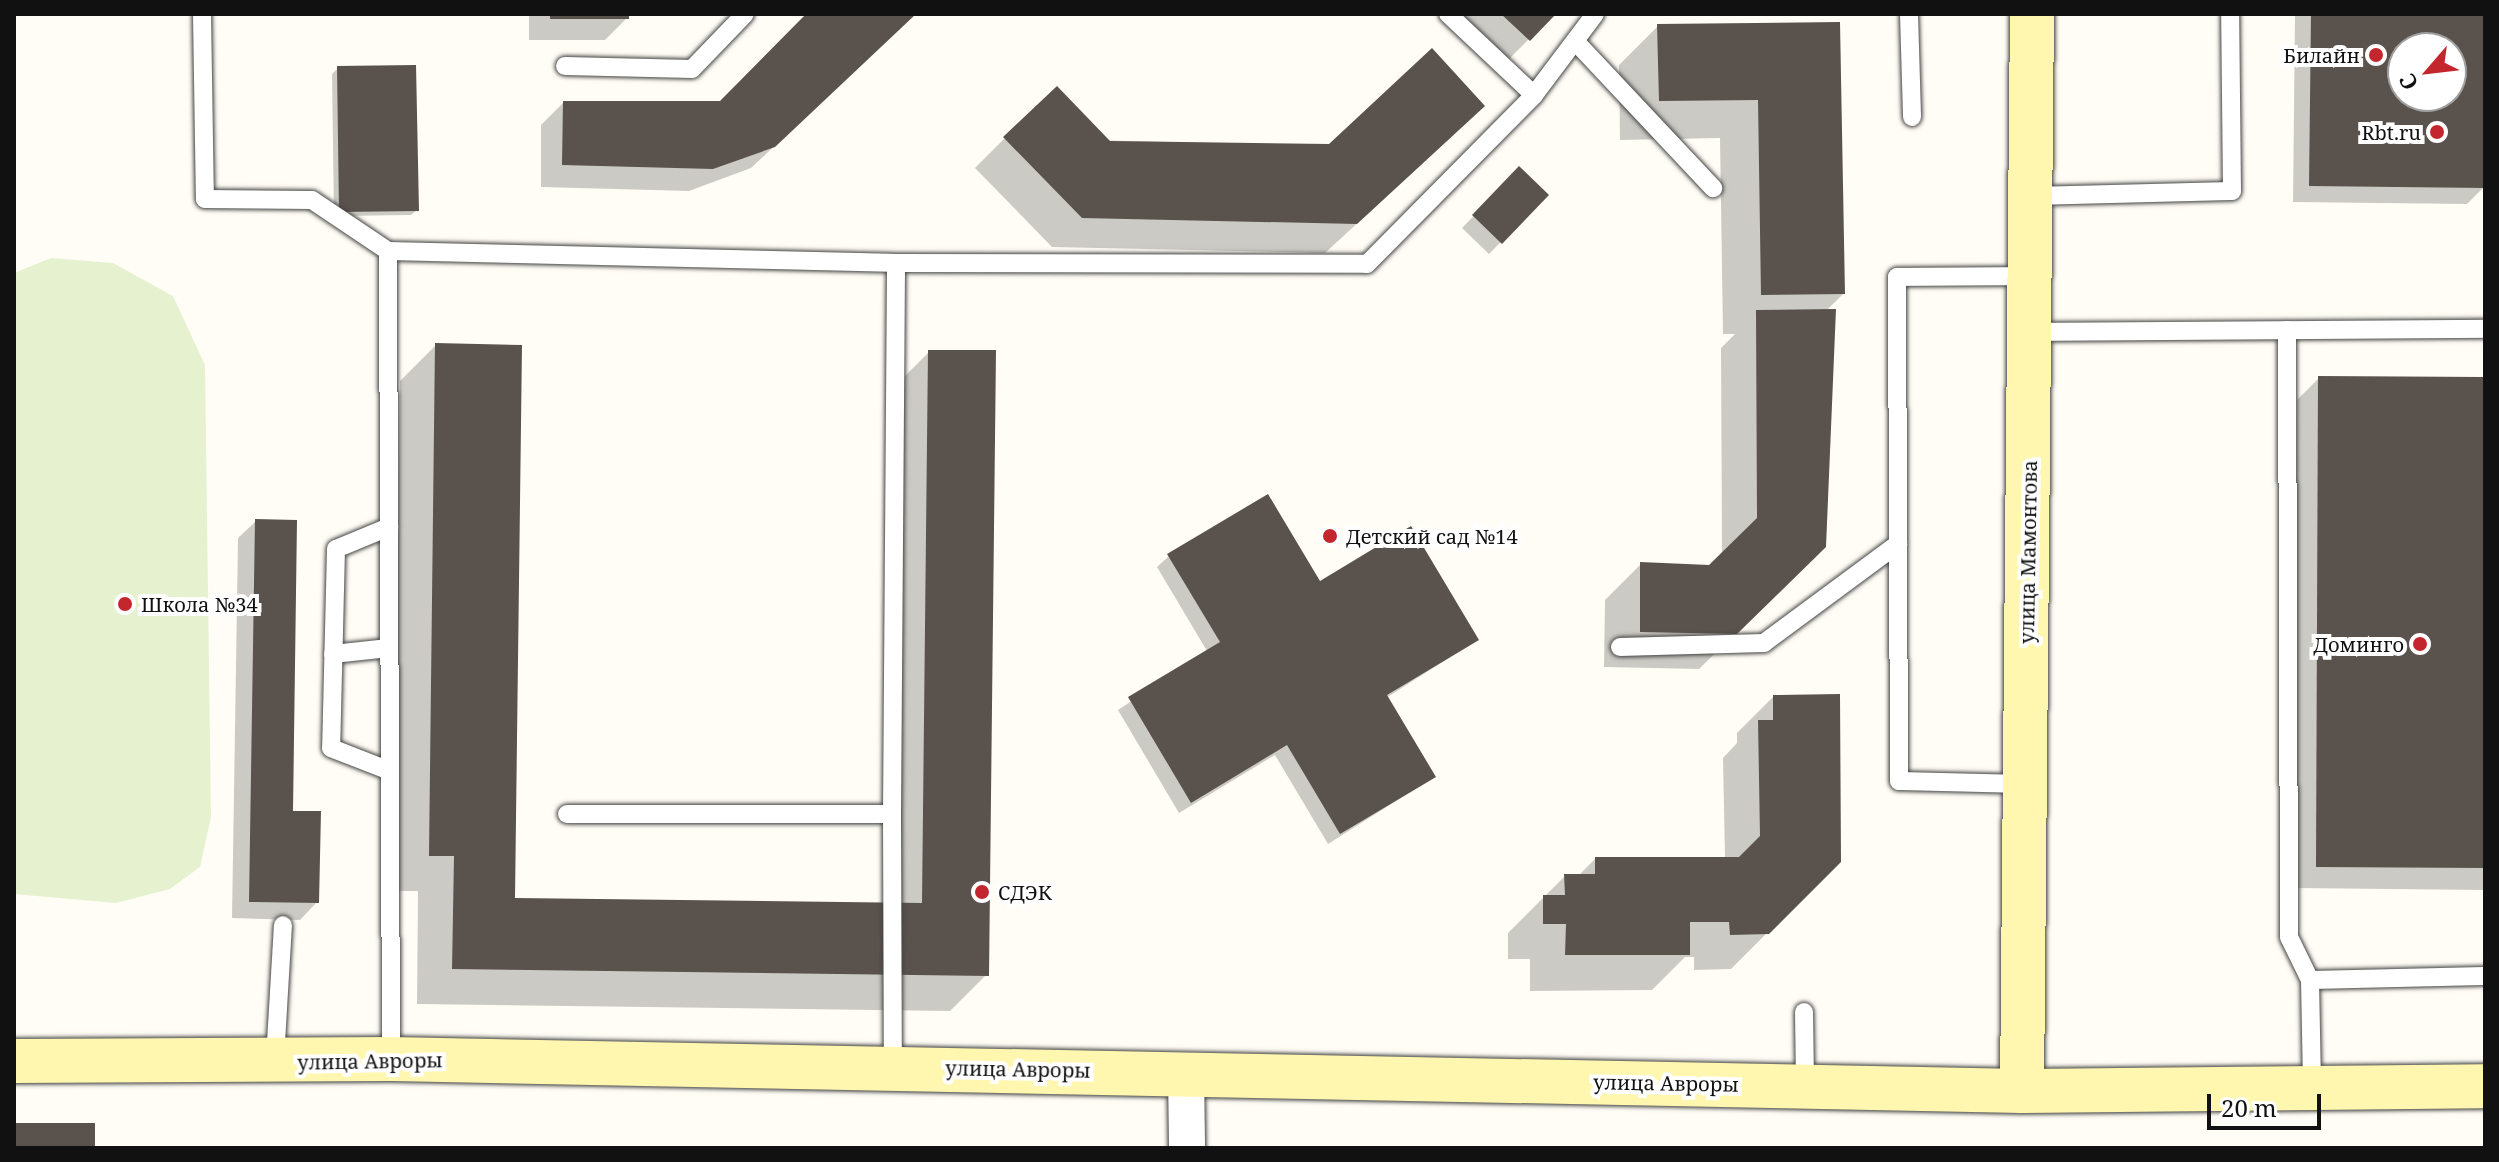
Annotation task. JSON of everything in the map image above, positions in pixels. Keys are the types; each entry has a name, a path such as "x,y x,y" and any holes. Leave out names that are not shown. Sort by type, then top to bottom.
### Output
{"street":[{"name":"улица Мамонтова","path":"2022,1091 2032,14"},
{"name":"улица Авроры","path":"14,1061 391,1059 1186,1072 2022,1091 2312,1085 2485,1086"},
{"path":"1186,1072 1187,1148"}],"lane":[{"path":"202,14 205,199 312,200 388,251 896,263 1367,264 1534,95 1595,14"},
{"path":"565,66 692,69 745,14"},
{"path":"1448,14 1534,95"},
{"path":"1909,14 1912,117"},
{"path":"2031,196 2232,191 2230,14"},
{"path":"1575,41 1713,188"},
{"path":"388,251 391,1059"},
{"path":"893,1067 896,263"},
{"path":"2025,784 1899,781 1897,277 2030,276"},
{"path":"2030,332 2485,329"},
{"path":"2287,330 2289,937 2310,980 2312,1085"},
{"path":"389,527 336,549 331,748 390,771"},
{"path":"1620,647 1764,643 1898,544"},
{"path":"333,654 389,648"},
{"path":"567,814 892,814"},
{"path":"275,1062 283,925"},
{"path":"2310,980 2485,976"},
{"path":"1804,1012 1805,1086"}],"green space":[{"name":"Школа №34","path":"51,258 113,263 173,296 205,365 211,817 200,867 170,889 116,903 14,894 14,273"}],"building":[{"path":"550,14 629,14 629,19 550,19"},
{"path":"806,14 916,14 775,147 713,169 562,165 563,101 720,101"},
{"path":"1501,14 1556,14 1530,41"},
{"path":"2311,14 2485,14 2485,188 2309,186"},
{"path":"1840,22 1845,294 1761,295 1758,100 1659,101 1657,24"},
{"path":"1432,48 1485,106 1357,224 1082,218 1003,137 1057,86 1110,141 1329,144"},
{"path":"416,65 419,211 339,212 337,66"},
{"path":"1519,166 1549,195 1502,244 1472,215"},
{"path":"1836,309 1826,547 1737,634 1640,632 1640,562 1709,565 1757,518 1756,310"},
{"path":"435,343 522,345 515,898 922,903 928,350 996,350 989,976 452,969 454,856 429,856"},
{"path":"2318,376 2485,377 2485,868 2316,867"},
{"path":"1268,494 1320,581 1411,526 1479,640 1387,695 1436,777 1340,834 1287,745 1191,803 1128,697 1220,642 1167,554"},
{"path":"255,519 297,520 293,811 321,811 319,903 249,902"},
{"path":"1840,694 1841,862 1769,934 1730,935 1729,922 1690,922 1690,955 1565,955 1566,924 1543,924 1543,895 1565,895 1564,874 1595,874 1595,857 1739,857 1760,836 1758,720 1773,720 1773,695"},
{"path":"14,1123 95,1123 95,1148 14,1148"}],"place":[{"name":"Билайн","path":"2376,55"},
{"name":"Rbt.ru","path":"2437,132"},
{"name":"Детский сад №14","path":"1330,536"},
{"name":"Школа №34","path":"125,604"},
{"name":"Доминго","path":"2420,644"},
{"name":"СДЭК","path":"982,892"}]}
